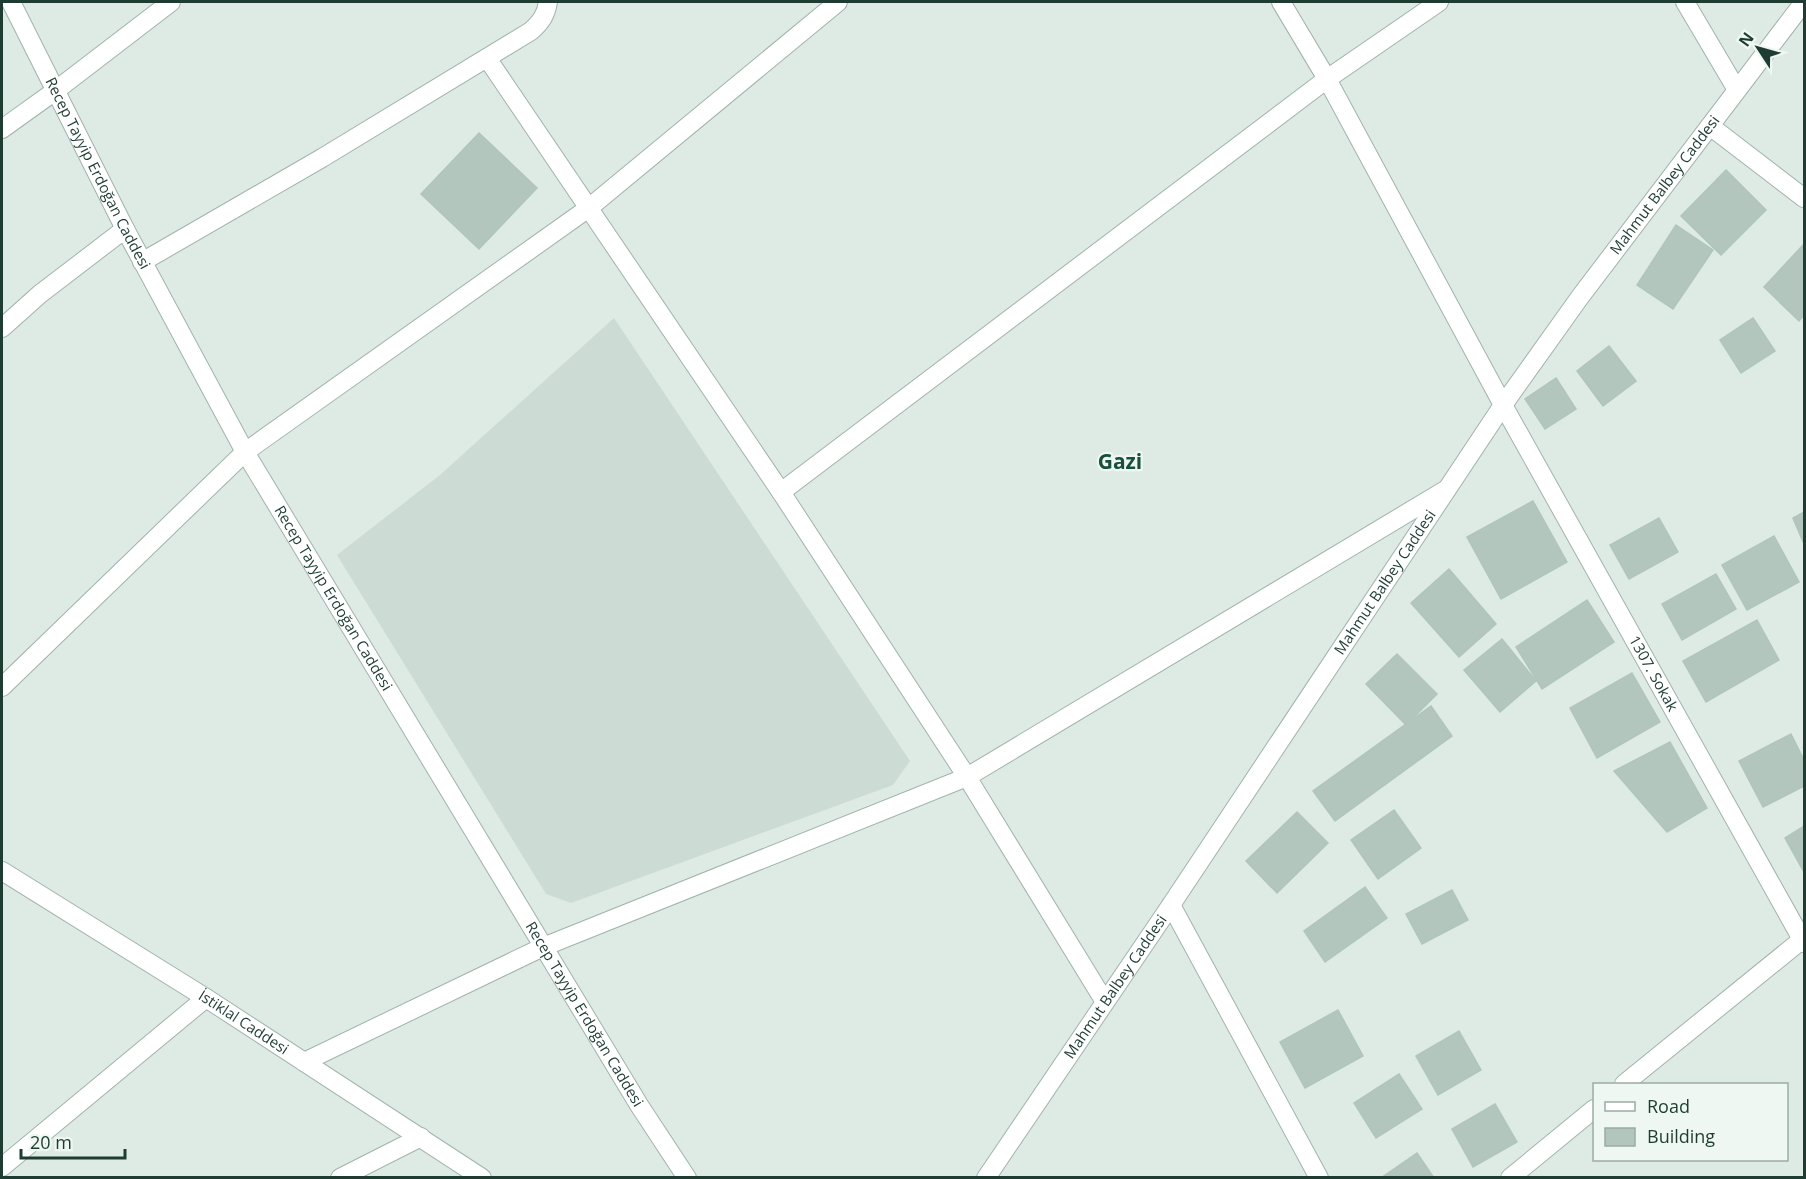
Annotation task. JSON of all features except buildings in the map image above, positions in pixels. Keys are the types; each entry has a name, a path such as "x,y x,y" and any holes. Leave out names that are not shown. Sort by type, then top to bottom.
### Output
{"street":[{"name":"Recep Tayyip Erdoğan Caddesi","path":"10,2 142,262 245,452 639,1105 687,1178"},
{"path":"2,129 171,2"},
{"path":"142,262 322,158 531,31 546,13 548,2"},
{"path":"2,687 245,452 590,207 838,2"},
{"name":"1307. Sokak","path":"1281,2 1328,79 1503,405 1804,940"},
{"path":"781,492 1328,79 1438,2"},
{"path":"1685,2 1737,90"},
{"name":"Mahmut Balbey Caddesi","path":"986,1178 1503,405 1580,297 1804,2"},
{"path":"487,58 781,492 967,777 1105,1002"},
{"path":"1710,126 1804,198"},
{"path":"2,328 40,294 125,229"},
{"path":"304,1062 543,947 967,777 1447,489"},
{"name":"İstiklal Caddesi","path":"2,871 206,998 482,1178"},
{"path":"1171,904 1319,1178"},
{"path":"1625,1083 1804,940"},
{"path":"2,1167 206,998"},
{"path":"1510,1178 1593,1110"},
{"path":"340,1178 421,1137"}],"shaded area":[{"path":"614,318 910,761 893,785 571,903 546,894 337,555 440,475"}],"district":[{"name":"Gazi","path":"1120,462"}]}
